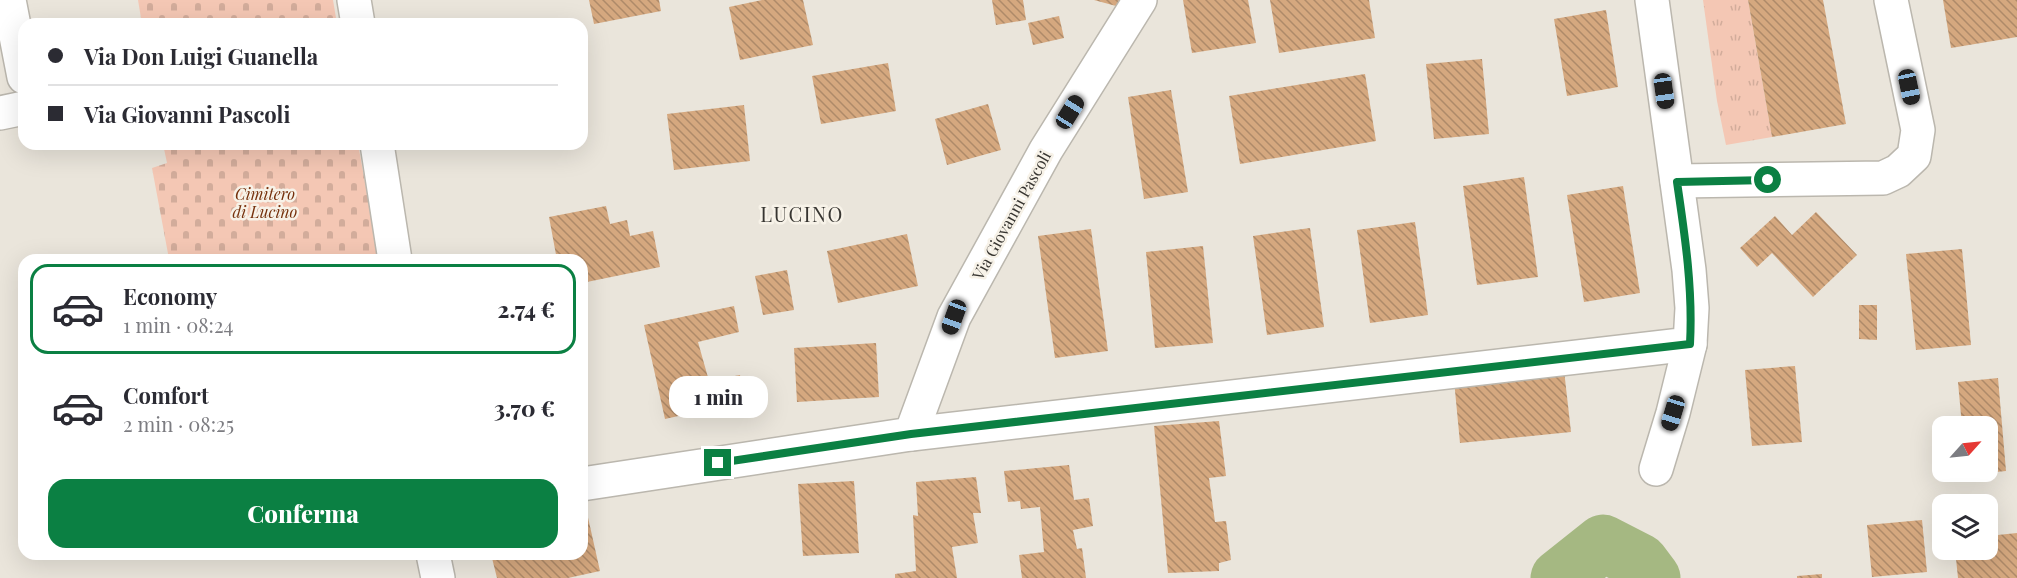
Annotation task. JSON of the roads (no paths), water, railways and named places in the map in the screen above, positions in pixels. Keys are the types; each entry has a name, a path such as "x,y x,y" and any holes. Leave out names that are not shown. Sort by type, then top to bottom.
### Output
{"street":[{"path":"9,0 18,46"},
{"path":"354,0 357,18"},
{"name":"Via Giovanni Pascoli","path":"911,434 954,317 1046,150 1140,0"},
{"path":"1652,0 1689,270 1692,308 1690,344 1656,469"},
{"path":"1677,182 1883,178 1898,171 1914,156 1918,130 1891,0"},
{"path":"0,113 18,109"},
{"path":"378,150 395,254"},
{"path":"588,483 911,434 1690,344"},
{"path":"434,560 438,578"},
{"path":"457,560 459,578"}],"waterway":[{"path":"1559,578 1603,543 1640,562 1652,578"}],"district":[{"name":"LUCINO","path":"802,213"}],"park label":[{"name":"Cimitero di Lucino","path":"265,202"}]}
